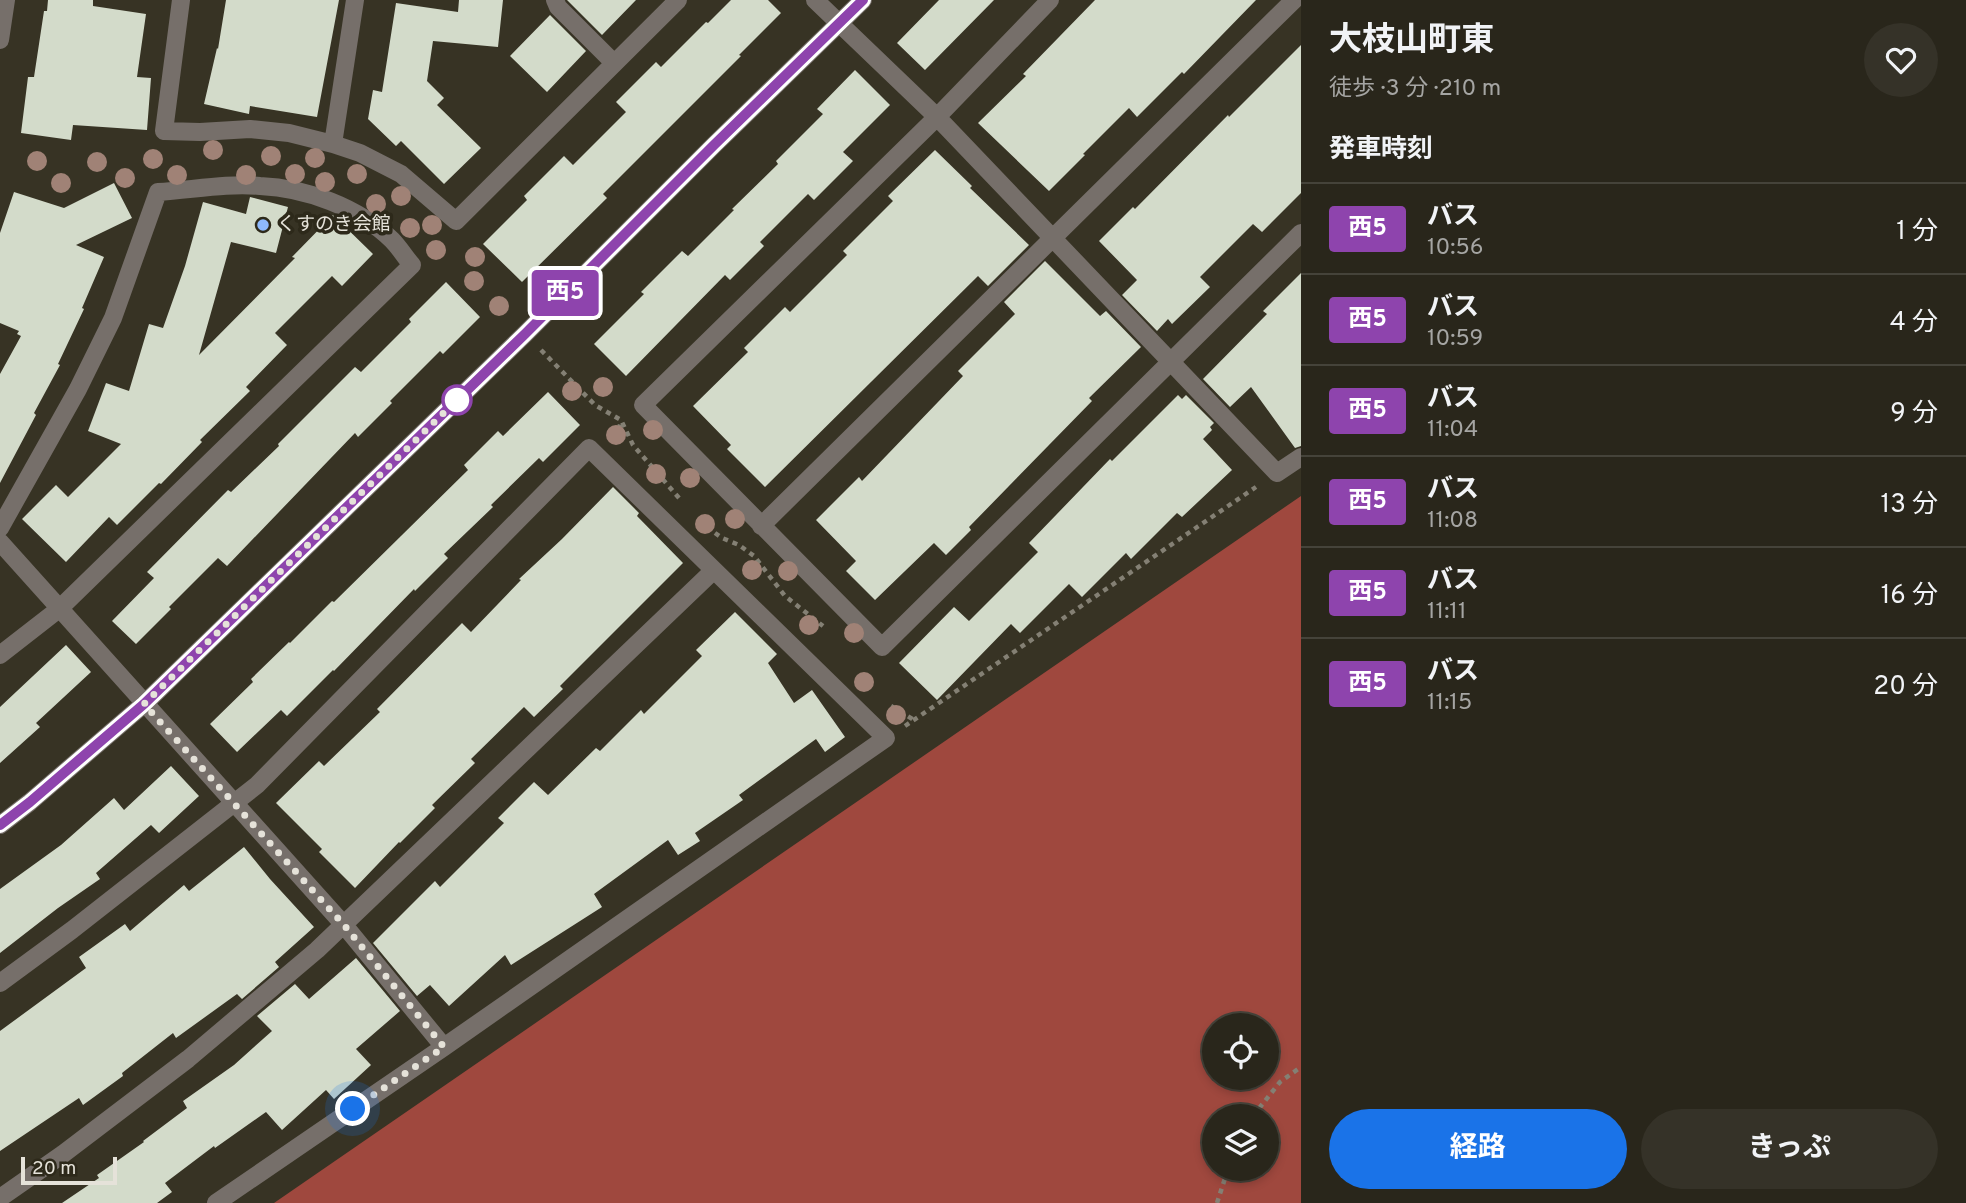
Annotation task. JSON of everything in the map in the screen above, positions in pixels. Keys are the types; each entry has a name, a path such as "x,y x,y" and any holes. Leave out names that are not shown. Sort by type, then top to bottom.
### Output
{"street":[{"path":"0,40 6,0"},
{"path":"181,0 164,131 250,129 289,133 360,153 401,174 456,220 678,0"},
{"path":"333,145 355,0"},
{"path":"555,0 558,7 614,63"},
{"path":"815,0 937,117 1277,473 1301,457"},
{"path":"0,825 144,704 525,334 863,0"},
{"path":"1050,0 937,117 643,405 882,647 1301,233"},
{"path":"761,526 1294,0"},
{"path":"0,528 78,389 113,318 158,192 260,186 325,199 373,225 392,240 412,265 59,608 0,655"},
{"path":"0,983 257,785 589,448 886,738 216,1203"},
{"path":"0,542 344,925 444,1047"},
{"path":"0,1198 188,1059 344,925 713,570"}],"path":[{"path":"525,334 595,405 621,420 633,445 682,501"},
{"path":"602,461 614,449 621,420 628,409 643,405"},
{"path":"886,738 1277,473"},
{"path":"706,527 754,556 785,597 828,632"},
{"path":"889,704 914,720"},
{"path":"1263,1104 1280,1082 1301,1067"},
{"path":"1217,1203 1224,1181"}],"shaded area":[{"path":"1301,496 1301,1203 274,1203"}],"building":[{"path":"48,0 93,0 93,6 146,14 137,77 151,78 147,130 73,125 71,140 21,133 28,77 34,77"},
{"path":"226,0 339,0 317,117 250,106 249,114 204,104 218,49"},
{"path":"459,0 503,0 498,47 433,41 427,81 444,98 437,105 481,148 444,184 401,141 396,146 368,119 373,90 382,92 396,3 458,12"},
{"path":"567,0 636,0 602,35"},
{"path":"731,0 768,0 781,13 603,194 607,198 522,282 483,244 527,200 524,196 564,156 573,165 626,112 616,102 656,62 661,67"},
{"path":"939,0 994,0 925,70 897,43"},
{"path":"1095,0 1256,0 1184,74 1182,72 1137,117 1129,108 1049,191 978,123 1026,76 1023,74"},
{"path":"550,15 586,51 547,92 510,56"},
{"path":"1301,45 1301,193 1262,232 1253,224 1200,277 1210,287 1172,324 1168,319 1157,331 1122,295 1137,280 1099,241 1133,207 1135,209"},
{"path":"855,70 890,105 843,152 853,161 814,200 808,194 760,242 764,246 730,280 725,275 626,376 594,344 682,251 688,256 778,164 776,161 823,114 817,109"},
{"path":"935,150 1029,245 988,286 978,276 765,487 727,449 731,445 693,406 748,352 744,348 785,307 790,312 847,255 843,251 893,201 888,196"},
{"path":"114,183 132,218 76,245 104,257 82,308 84,309 58,364 60,365 0,483 0,374 21,336 17,334 19,331 0,323 0,233 14,192 64,208"},
{"path":"250,197 288,207 276,253 231,242 199,355 295,258 292,257 333,215 373,254 342,286 332,276 275,333 287,345 246,387 250,391 200,440 202,442 161,484 117,525 109,517 66,562 22,519 56,485 68,497 121,444 88,431 106,383 129,391 149,324 163,328 185,266 203,202 246,214"},
{"path":"1045,261 1100,316 1106,311 1141,347 1089,398 1092,401 969,527 971,530 946,555 934,543 875,600 846,571 856,561 816,520 859,477 862,481 963,376 958,371 1015,314 1004,302"},
{"path":"1301,273 1301,446 1295,448 1251,387 1230,407 1203,379 1267,314 1263,311"},
{"path":"446,282 480,317 443,354 440,351 358,437 355,433 227,566 218,558 136,644 112,621 154,578 147,572 228,490 231,492 279,446 278,444 355,367 361,372"},
{"path":"548,392 580,425 543,462 539,458 491,505 493,507 444,554 448,558 287,716 281,710 237,752 210,724 253,682 251,679 334,602 468,470 464,465 498,431 503,436"},
{"path":"1178,395 1182,399 1186,395 1214,423 1210,427 1212,430 1203,439 1232,470 1182,517 1177,513 1131,559 1126,553 1082,597 1069,584 1020,633 1011,624 937,700 899,663 954,607 969,621 1038,552 1029,543 1110,459 1112,461"},
{"path":"613,487 683,563 560,686 563,689 534,717 524,707 471,759 475,763 432,805 435,808 355,888 319,852 322,849 276,803 319,761 324,766 380,712 377,709 462,623 471,632 521,580 519,579"},
{"path":"735,612 777,654 768,663 794,703 812,690 845,737 825,752 816,739 739,795 743,800 695,833 700,841 678,855 668,840 594,894 602,907 511,965 505,955 449,1006 430,985 417,996 373,943 435,881 440,887 504,823 498,818 534,782 548,795 596,748 600,751 641,710 644,714 702,656 696,650"},
{"path":"66,645 91,672 36,723 40,727 0,763 0,707"},
{"path":"171,766 199,796 159,833 151,825 96,873 100,879 0,953 0,889 61,845 114,798 124,810"},
{"path":"244,847 314,927 275,962 279,967 242,999 237,994 176,1038 173,1033 122,1073 123,1076 83,1105 79,1098 0,1151 0,1031 86,968 79,957 125,924 130,931 184,885 189,891"},
{"path":"356,958 400,1011 356,1049 371,1065 334,1099 326,1090 282,1130 266,1112 165,1183 172,1192 157,1203 62,1203 99,1178 97,1175 187,1108 183,1101 234,1065 272,1031 257,1016 295,984 309,999"}],"bus line":[{"name":"西5","path":"0,825 144,704 525,334 863,0"}],"place":[{"name":"くすのき会館","path":"263,225"}],"route":[{"path":"353,1109 444,1047 344,925 144,704 457,400"}]}
